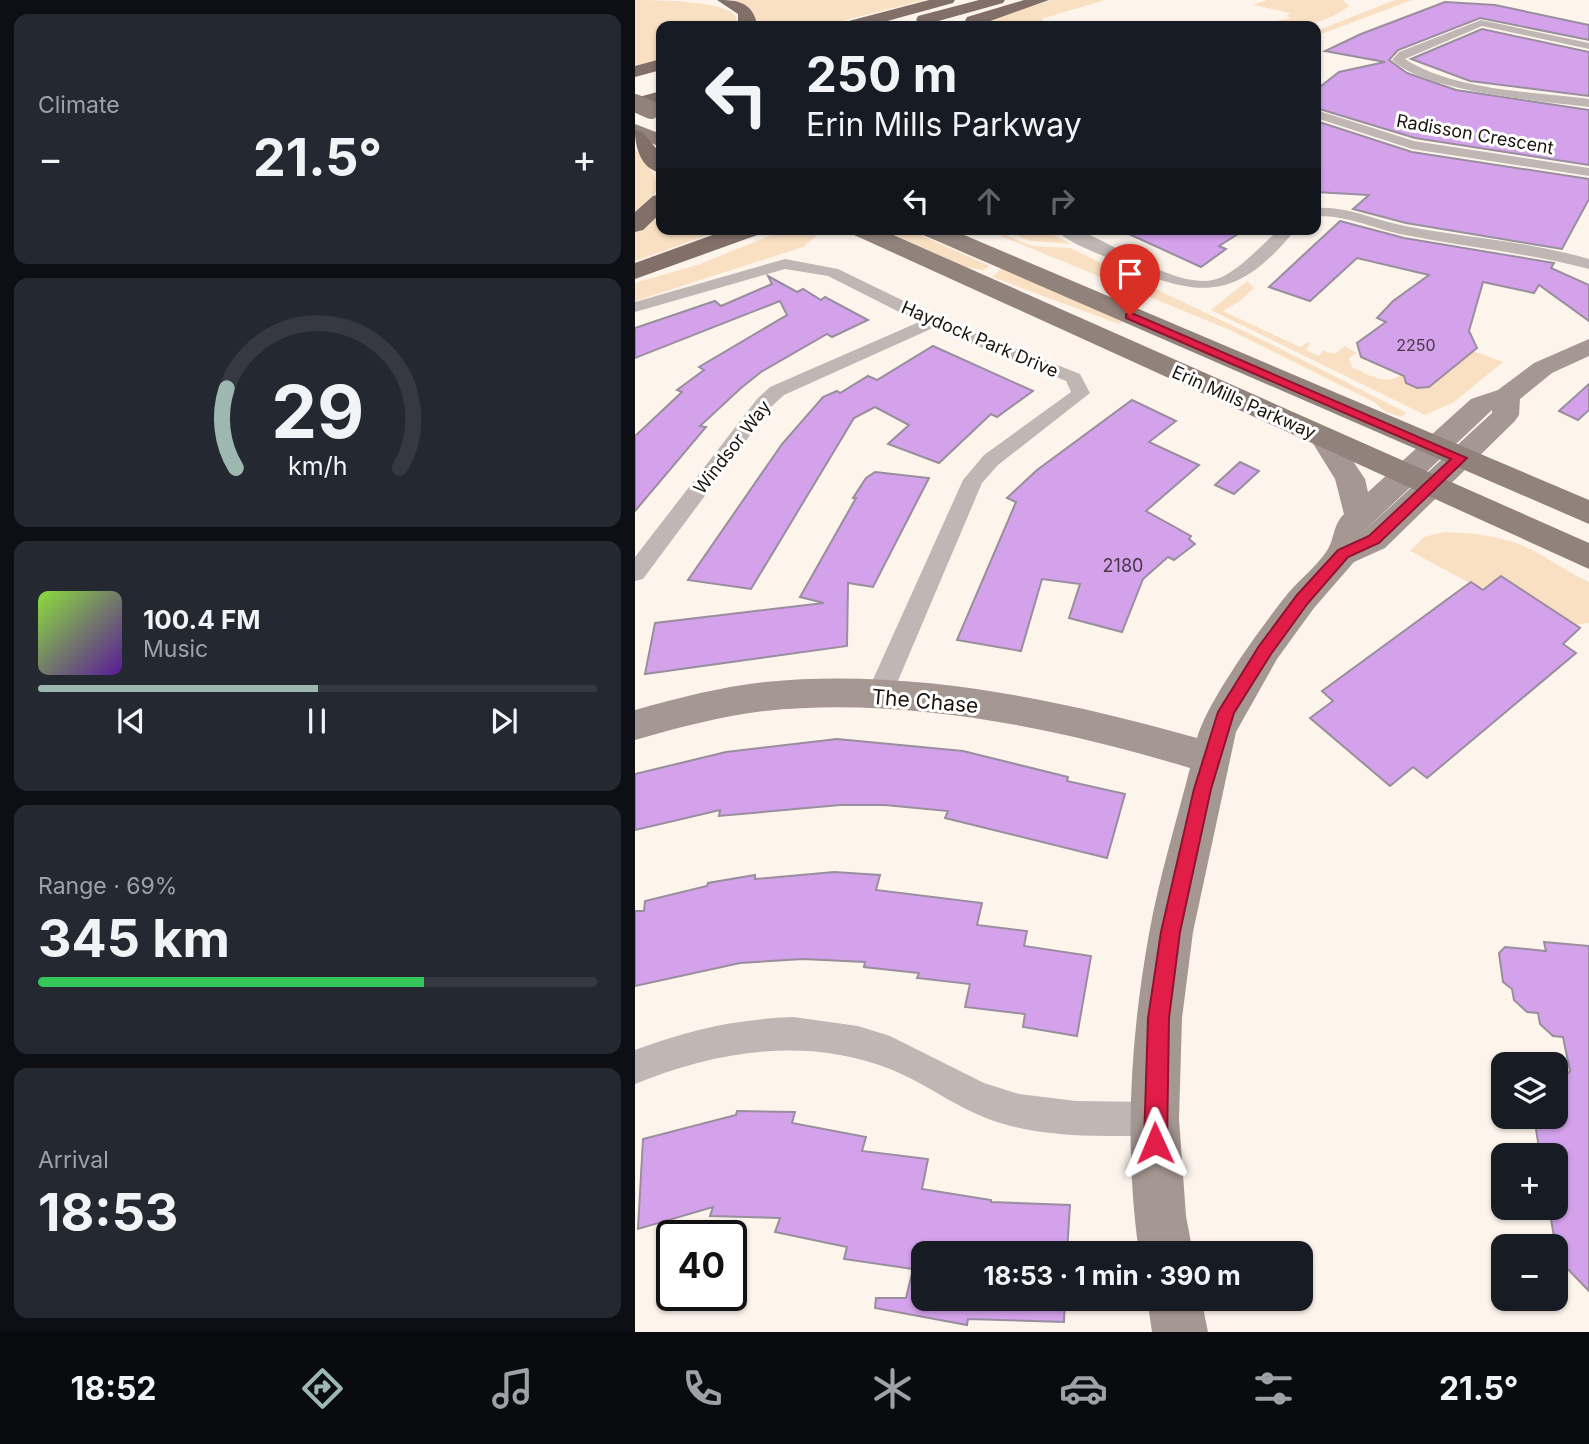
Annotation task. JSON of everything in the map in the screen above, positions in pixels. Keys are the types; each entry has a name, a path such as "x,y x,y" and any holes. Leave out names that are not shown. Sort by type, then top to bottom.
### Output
{"highway":[{"path":"725,0 745,11 748,21"},
{"path":"869,21 947,0"},
{"path":"920,21 997,0"},
{"path":"974,21 1041,0"},
{"path":"635,72 656,66"},
{"path":"635,80 656,74"},
{"path":"635,97 656,91"},
{"path":"635,136 656,161"},
{"path":"635,225 656,206"},
{"path":"635,271 735,235"}],"main road":[{"path":"635,130 656,139"},
{"name":"Erin Mills Parkway","path":"873,235 1589,557"},
{"name":"Erin Mills Parkway","path":"943,235 1589,513"}],"street":[{"path":"1589,46 1481,23 1403,54 1398,60 1410,68 1459,83 1589,103"},
{"name":"Radisson Crescent","path":"1321,116 1412,145 1589,172"},
{"path":"1321,212 1339,212 1404,230 1562,256 1589,264"},
{"path":"1075,235 1179,282 1204,287 1225,282 1282,235"},
{"name":"Haydock Park Drive","path":"635,307 785,264 832,272 933,322 1074,378 1081,393 991,460 973,480 879,695"},
{"name":"Windsor Way","path":"637,566 777,391 933,322"},
{"path":"1343,554 1349,527 1360,517 1418,480 1448,453 1505,415 1507,397 1543,368 1589,345"},
{"path":"1323,437 1350,480 1360,517"},
{"path":"1164,1241 1159,1216 1154,1119 1159,1018 1171,932 1211,758 1227,712 1265,650 1302,599 1343,554 1374,540 1418,480"},
{"name":"The Chase","path":"635,725 679,712 784,695 879,695 968,704 1057,718 1211,758"},
{"path":"635,1067 716,1039 785,1031 844,1038 891,1052 997,1105 1045,1118 1154,1119"},
{"path":"1176,1311 1180,1332"}],"shaded area":[{"path":"635,0 679,1 716,6 737,17 736,21 656,21 656,62 635,68"},
{"path":"733,0 925,0 842,21 749,21 744,5"},
{"path":"1052,0 1105,0 1041,19 1044,21 985,21"},
{"path":"1267,0 1343,0 1349,6 1321,21 1276,21 1292,18 1286,16 1291,13 1253,5"},
{"path":"1395,0 1412,0 1321,34 1321,29"},
{"path":"635,149 655,177 656,184 652,199 635,218"},
{"path":"656,215 656,235 708,235 635,261 635,231"},
{"path":"772,235 817,235 803,247 635,301 635,283 700,264"},
{"path":"895,235 920,235 990,266 983,270 965,267"},
{"path":"999,235 1006,235 1032,246 1070,248 1271,344 1407,413 1401,417 1386,412 1374,402 1230,330"},
{"path":"1016,235 1053,235 1072,244 1030,241"},
{"path":"1002,268 1124,321 1119,324 992,277"},
{"path":"1247,281 1254,288 1223,311 1300,347 1308,342 1310,344 1306,350 1319,356 1323,351 1335,354 1345,346 1357,353 1349,358 1352,367 1377,378 1390,380 1401,375 1413,385 1426,387 1436,382 1434,377 1473,351 1503,362 1454,402 1425,415 1211,310"},
{"path":"1444,532 1514,542 1589,582 1589,623 1574,625 1501,577 1483,590 1410,551 1424,537"}],"building":[{"path":"1445,2 1495,5 1589,25 1589,40 1480,18 1398,50 1389,60 1407,73 1456,90 1589,110 1589,165 1415,138 1321,110 1321,86 1339,72 1385,62 1325,51 1361,34"},
{"path":"1482,29 1589,52 1589,96 1470,81 1411,59"},
{"path":"1321,123 1412,152 1589,179 1589,199 1562,249 1406,223 1353,209 1369,195 1321,192"},
{"path":"1340,221 1404,238 1554,263 1551,268 1589,285 1589,321 1539,285 1534,293 1483,282 1469,331 1477,348 1429,387 1417,388 1406,383 1404,376 1361,357 1357,343 1386,322 1377,318 1393,301 1429,275 1357,258 1310,301 1269,287"},
{"path":"1131,235 1236,235 1219,246 1226,249 1201,267"},
{"path":"768,276 797,292 803,289 821,300 825,297 868,320 832,337 827,334 761,372 741,388 700,426 706,427 635,511 635,436 682,392 677,390 704,370 699,367 787,315 780,301 635,358 635,328 715,301 721,306 772,284"},
{"path":"933,346 1033,391 997,417 991,414 939,463 888,444 909,425 875,407 854,418 751,589 688,580 782,444 823,397 837,391 840,393 868,376 877,380"},
{"path":"1589,384 1589,410 1578,420 1559,411"},
{"path":"1132,400 1176,421 1149,442 1199,465 1146,511 1191,536 1189,539 1195,544 1174,560 1168,557 1143,579 1122,632 1069,618 1080,584 1042,579 1021,651 957,640 1016,502 1007,498 1037,470"},
{"path":"1240,462 1259,471 1234,494 1215,485"},
{"path":"875,472 929,478 873,587 848,583 847,646 645,674 655,623 824,603 800,597 856,498 853,498 866,478"},
{"path":"1501,576 1580,628 1563,644 1576,653 1427,778 1413,767 1390,786 1310,718 1333,701 1322,691 1471,582 1483,590"},
{"path":"837,739 963,751 1068,777 1067,781 1125,794 1107,858 945,818 948,811 885,805 840,805 719,816 720,810 635,830 635,774 726,752"},
{"path":"834,872 880,875 876,890 982,903 977,925 1027,931 1024,946 1091,956 1077,1036 1023,1027 1025,1014 965,1007 970,984 917,978 919,973 864,967 865,962 803,959 740,963 635,986 635,911 644,911 645,901 707,886 708,883 755,875 755,879"},
{"path":"1544,942 1589,946 1589,1291 1568,1269 1568,1234 1554,1234 1551,1220 1568,1220 1568,1143 1538,1143 1536,1129 1568,1129 1568,1052 1563,1037 1553,1036 1540,1024 1538,1013 1527,1012 1514,1000 1512,989 1503,982 1499,953 1505,947 1546,951"},
{"path":"737,1111 795,1112 792,1123 866,1137 862,1151 928,1159 922,1189 991,1202 1070,1205 1068,1241 911,1241 911,1269 844,1259 847,1247 775,1232 780,1218 710,1216 713,1207 669,1220 656,1220 656,1224 638,1229 643,1139 736,1115"},
{"path":"911,1277 911,1311 1064,1311 1064,1322 968,1319 967,1325 875,1308 876,1298 906,1298"}],"route":[{"path":"1130,316 1460,458 1374,540 1343,554 1302,599 1265,650 1218,730 1202,789 1171,932 1159,1018 1155,1143"}]}
